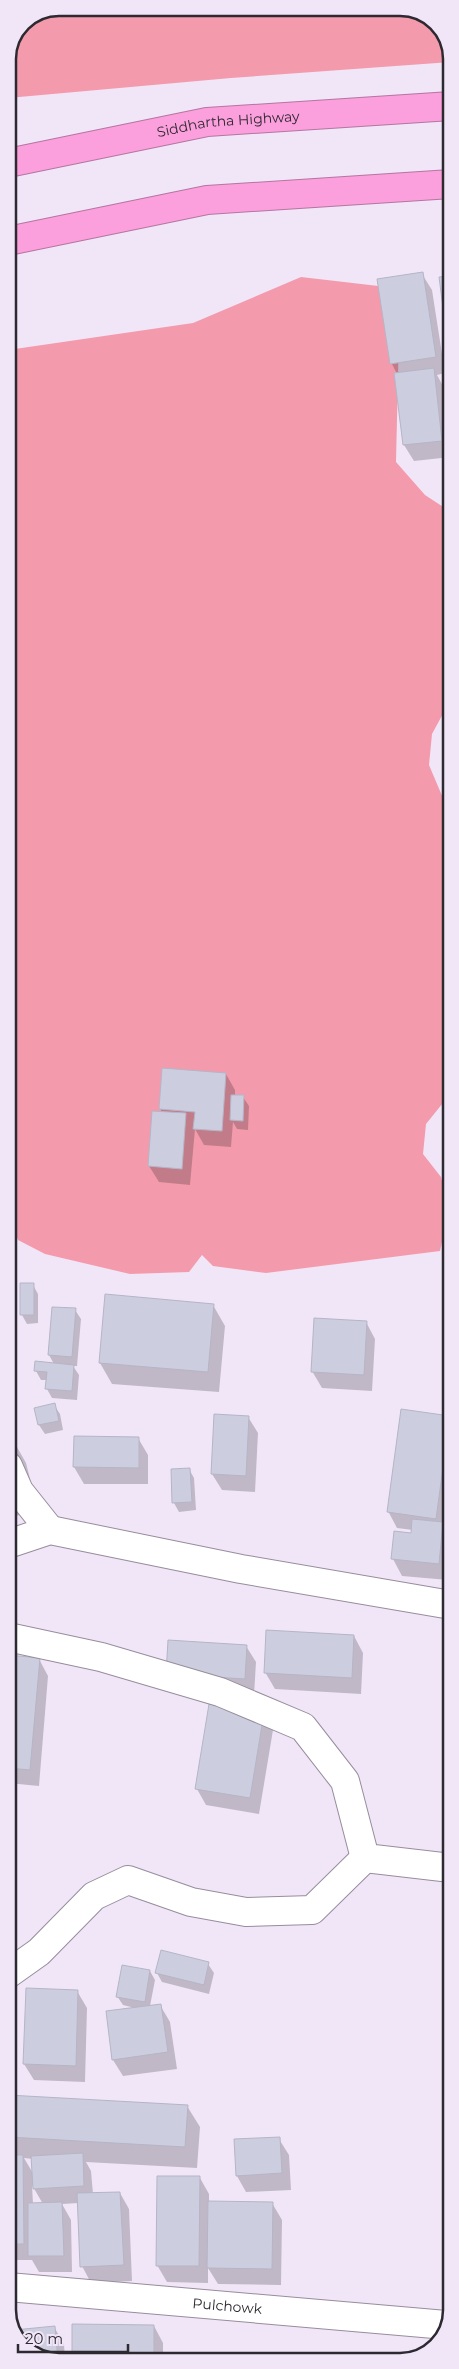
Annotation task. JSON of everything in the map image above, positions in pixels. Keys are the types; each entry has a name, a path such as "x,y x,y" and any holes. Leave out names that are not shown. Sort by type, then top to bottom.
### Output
{"highway":[{"name":"Siddhartha Highway","path":"16,161 206,122 442,107"},
{"path":"16,239 207,200 442,185"}],"street":[{"path":"17,1486 19,1492 50,1530"},
{"path":"17,1541 50,1530 241,1569 443,1604"},
{"path":"17,1639 101,1657 220,1692 303,1727 345,1781 365,1858"},
{"path":"365,1858 443,1867"},
{"path":"17,1968 39,1952 94,1896 128,1880 191,1902 246,1912 312,1910 365,1858"},
{"name":"Pulchowk","path":"17,2288 440,2324"}],"shaded area":[{"path":"59,16 403,16 424,23 434,33 442,53 442,63 231,78 16,97 16,59 19,43 23,35 35,23 43,19"},
{"path":"301,277 387,287 399,332 396,462 425,495 442,506 442,715 432,734 429,765 442,797 442,1104 426,1124 423,1154 441,1177 443,1183 443,1239 440,1251 266,1273 213,1266 202,1255 189,1272 130,1274 45,1254 18,1240 17,1236 16,349 193,323"}],"building":[{"path":"423,272 436,357 390,364 377,279"},
{"path":"439,277 442,277 442,301"},
{"path":"434,368 442,441 403,445 394,373"},
{"path":"162,1068 226,1073 222,1131 193,1129 195,1112 159,1109"},
{"path":"231,1095 244,1095 243,1121 230,1120"},
{"path":"152,1111 186,1113 182,1169 148,1166"},
{"path":"20,1283 34,1283 34,1315 20,1315"},
{"path":"105,1294 214,1304 208,1372 99,1363"},
{"path":"52,1307 76,1308 72,1357 48,1355"},
{"path":"314,1318 367,1321 364,1375 311,1372"},
{"path":"35,1361 74,1365 72,1391 45,1389 47,1372 34,1371"},
{"path":"55,1403 59,1421 38,1425 34,1408"},
{"path":"401,1409 443,1415 443,1470 436,1519 387,1512"},
{"path":"214,1414 249,1416 246,1476 211,1474"},
{"path":"74,1436 139,1437 139,1468 73,1467"},
{"path":"190,1468 192,1502 172,1503 171,1469"},
{"path":"412,1519 443,1522 439,1564 391,1559 394,1531 411,1533"},
{"path":"266,1630 354,1635 352,1678 264,1673"},
{"path":"168,1640 247,1645 245,1679 166,1674"},
{"path":"17,1656 40,1658 30,1770 17,1769"},
{"path":"209,1704 264,1713 250,1798 195,1789"},
{"path":"161,1950 209,1962 204,1985 155,1973"},
{"path":"122,1965 150,1970 145,2002 116,1997"},
{"path":"26,1988 78,1990 76,2066 23,2064"},
{"path":"161,2004 168,2052 112,2060 106,2011"},
{"path":"17,2095 188,2105 185,2147 17,2138"},
{"path":"280,2137 282,2173 236,2176 234,2139"},
{"path":"83,2153 84,2186 33,2189 31,2156"},
{"path":"17,2155 23,2155 24,2244 17,2244"},
{"path":"157,2176 200,2176 199,2266 156,2266"},
{"path":"120,2192 124,2265 80,2267 77,2193"},
{"path":"208,2201 273,2202 272,2269 207,2268"},
{"path":"62,2202 64,2256 28,2256 28,2203"},
{"path":"72,2324 154,2325 154,2353 72,2353"},
{"path":"55,2326 57,2353 38,2347 25,2336 21,2329"}]}
